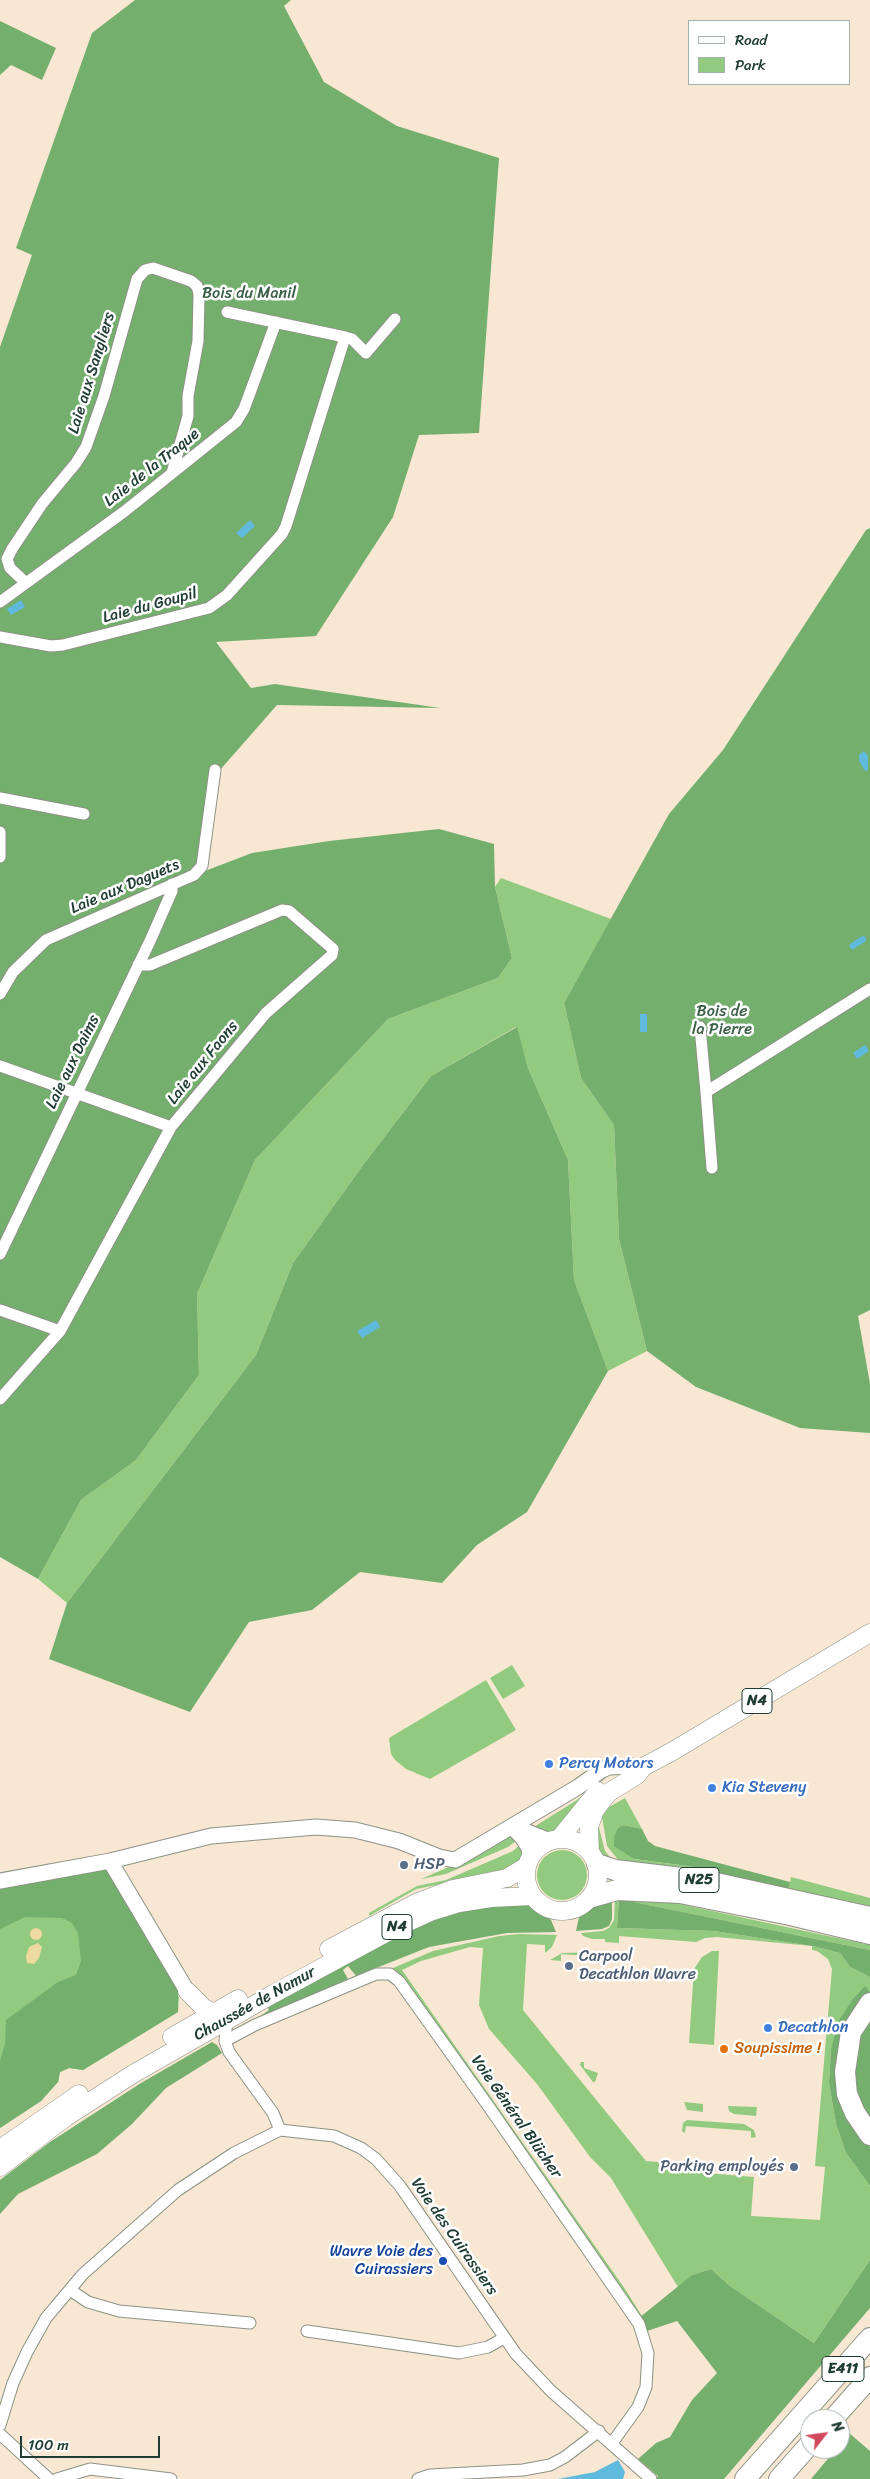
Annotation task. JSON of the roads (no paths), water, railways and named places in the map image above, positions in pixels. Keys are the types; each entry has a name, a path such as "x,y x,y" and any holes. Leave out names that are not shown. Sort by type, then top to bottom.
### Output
{"highway":[{"name":"N25","path":"594,1858 615,1870 707,1881 870,1917"},
{"name":"N25","path":"592,1897 617,1890 680,1893 790,1915 870,1934"},
{"path":"870,2003 851,2032 845,2072 847,2094 855,2113 870,2135"},
{"path":"815,2400 827,2373 870,2324"},
{"name":"E411","path":"744,2479 870,2338"},
{"name":"E411","path":"842,2409 868,2381"},
{"path":"778,2479 800,2455"}],"main road":[{"name":"Chaussée de Namur","path":"0,2150 102,2079 198,2029 416,1903 453,1889 507,1878 529,1862 536,1850 555,1840 600,1788 637,1767 673,1751 870,1633"},
{"name":"Chaussée de Namur","path":"592,1897 598,1884 589,1827 595,1810 608,1794 637,1775 637,1767"},
{"path":"555,1840 580,1844 594,1858"},
{"path":"529,1862 527,1885 532,1896 543,1906 564,1912 579,1908 592,1897"},
{"name":"Chaussée de Namur","path":"220,2016 430,1912 475,1900 532,1896"},
{"path":"187,1991 204,2008 220,2016"},
{"path":"187,1991 198,2029"},
{"name":"Chaussée de Namur","path":"0,2167 86,2104 198,2029"}],"street":[{"name":"Laie aux Sangliers","path":"26,583 10,568 8,560 12,549 42,504 76,463 86,447 104,396 136,283 141,273 150,269 178,276 197,286 200,301 199,328 188,396 188,416 172,473"},
{"path":"227,312 352,339 366,353 395,319"},
{"name":"Laie de la Traque","path":"0,602 125,511 236,422 244,410 276,322"},
{"name":"Laie du Goupil","path":"0,637 51,646 62,645 209,608 227,595 282,534 286,526 345,337"},
{"name":"Laie aux Daguets","path":"0,994 13,972 28,956 56,935 194,875 202,866 215,770"},
{"path":"0,798 84,814"},
{"path":"0,832 0,857"},
{"name":"Laie aux Daims","path":"0,1254 163,913 172,884"},
{"name":"Laie aux Faons","path":"0,1399 60,1331 172,1126 266,1013 332,955 333,949 289,911 282,910 169,958 150,965 138,965"},
{"path":"706,1092 870,989"},
{"path":"700,1027 712,1168"},
{"path":"0,1066 75,1094 172,1126"},
{"path":"0,1310 60,1331"},
{"path":"0,1881 110,1861 211,1836 316,1827 355,1830 399,1841 439,1857 455,1860 578,1787 602,1770 617,1766 637,1767"},
{"path":"512,1826 555,1840"},
{"path":"512,1826 522,1836 529,1848 529,1862"},
{"path":"110,1861 187,1991"},
{"name":"Voie Général Blücher","path":"224,2041 255,2025 376,1974 390,1974 399,1981 484,2098 639,2324 648,2353 646,2387 638,2407 612,2443"},
{"path":"0,2426 13,2383 27,2352 46,2318 70,2290 138,2224 178,2190 234,2153 280,2130 272,2113 233,2061 224,2041 220,2016"},
{"path":"198,2029 224,2041"},
{"name":"Voie des Cuirassiers","path":"280,2130 334,2136 361,2148 376,2159 400,2186 504,2338 551,2391 599,2431 651,2479"},
{"path":"70,2290 88,2302 119,2311 250,2322"},
{"path":"307,2331 459,2352 488,2347 504,2338"},
{"path":"418,2479 430,2475 522,2470 550,2464 565,2457 599,2431"},
{"path":"0,2434 49,2479"},
{"path":"57,2479 90,2469 171,2479"}],"water":[{"path":"250,520 255,526 242,538 236,533"},
{"path":"21,600 25,607 11,615 7,609"},
{"path":"864,751 868,756 868,770 865,771 859,761 859,755"},
{"path":"862,936 866,937 866,941 852,950 849,945"},
{"path":"640,1014 647,1014 647,1032 640,1032"},
{"path":"865,1045 869,1051 857,1059 853,1053"},
{"path":"376,1320 380,1327 362,1338 357,1331"},
{"path":"618,2460 625,2472 623,2479 558,2479 595,2472"}],"place":[{"name":"Percy Motors","path":"549,1764"},
{"name":"Kia Steveny","path":"712,1788"},
{"name":"HSP","path":"404,1865"},
{"name":"Carpool Decathlon Wavre","path":"569,1966"},
{"name":"Decathlon","path":"768,2028"},
{"name":"Soupissime !","path":"724,2049"},
{"name":"Parking employés","path":"794,2167"},
{"name":"Wavre Voie des Cuirassiers","path":"443,2261"}],"park label":[{"name":"Bois du Manil","path":"249,294"},
{"name":"Bois de la Pierre","path":"722,1021"}]}
